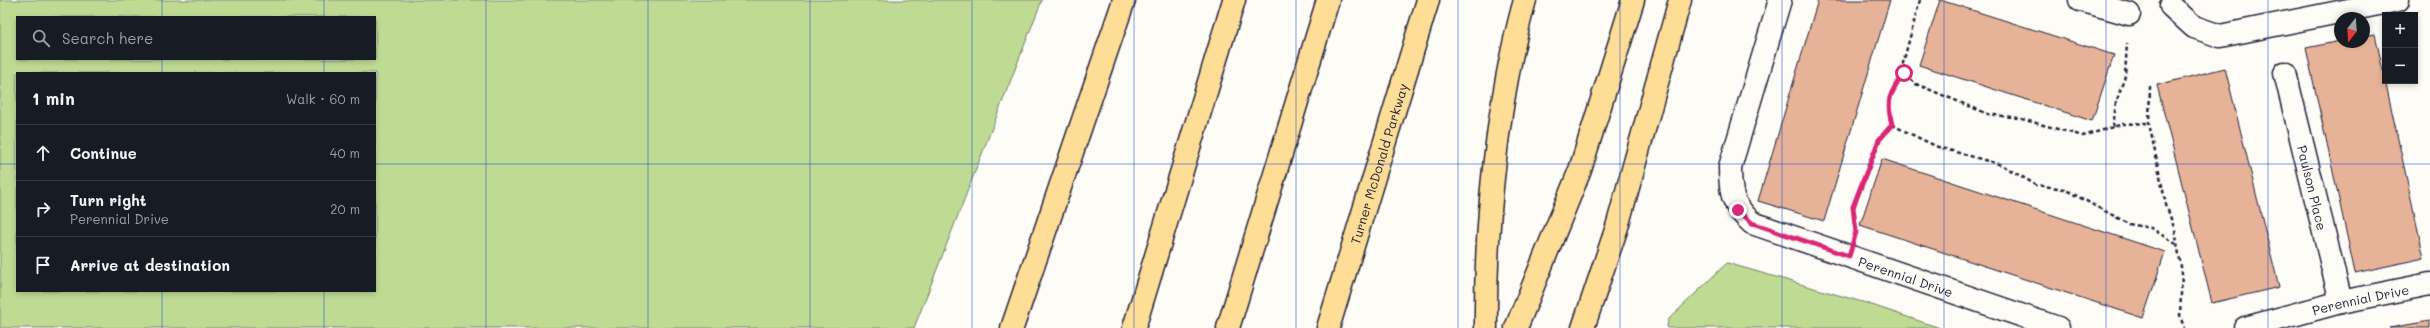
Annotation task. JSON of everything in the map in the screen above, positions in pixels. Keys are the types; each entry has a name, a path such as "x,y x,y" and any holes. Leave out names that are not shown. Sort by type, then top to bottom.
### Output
{"highway":[{"path":"1012,328 1124,0"},
{"path":"1134,328 1234,0"},
{"path":"1228,328 1328,0"},
{"name":"Turner McDonald Parkway","path":"1328,328 1428,0"},
{"path":"1486,328 1486,279 1496,160 1512,46 1525,0"},
{"path":"1519,321 1580,170 1633,0"},
{"path":"1583,328 1617,227 1680,0"}],"street":[{"name":"Perennial Drive","path":"1780,0 1730,166 1730,190 1738,210 1752,223 2058,328"},
{"path":"2080,0 2129,14"},
{"path":"2171,6 2194,27 2220,36 2386,1"},
{"name":"Paulson Place","path":"2285,73 2342,302"},
{"name":"Perennial Drive","path":"2245,328 2342,302 2430,284"}],"path":[{"path":"1892,125 1888,105 1890,94 1904,73 1903,63 1920,0"},
{"path":"2113,127 2116,103 2125,76 2129,14"},
{"path":"1904,73 1916,84 1988,114 2018,118 2083,136 2123,124 2149,123"},
{"path":"2150,86 2149,123 2166,205 2175,230 2176,244 2182,273 2180,315 2184,328"},
{"path":"1849,256 1856,232 1853,207 1879,140 1892,125"},
{"path":"1892,125 1938,147 2002,165 2036,185 2064,189 2129,224 2151,228 2176,244"}],"green space":[{"path":"0,0 1042,0 914,328 0,328"},
{"path":"1727,263 1866,303 1940,328 1667,328 1668,320"}],"building":[{"path":"1818,0 1890,0 1824,221 1758,201"},
{"path":"1940,0 2114,55 2092,121 1919,65"},
{"path":"2375,34 2382,66 2382,84 2386,84 2424,258 2355,273 2306,48 2334,42 2334,48 2370,48 2370,35"},
{"path":"2225,68 2279,287 2212,303 2157,85"},
{"path":"1882,159 2165,252 2143,318 1860,225"},
{"path":"2430,321 2430,328 2389,328"}],"route":[{"path":"1738,210 1752,223 1849,256 1856,232 1853,207 1879,140 1892,125 1888,105 1890,94 1904,73"}]}
